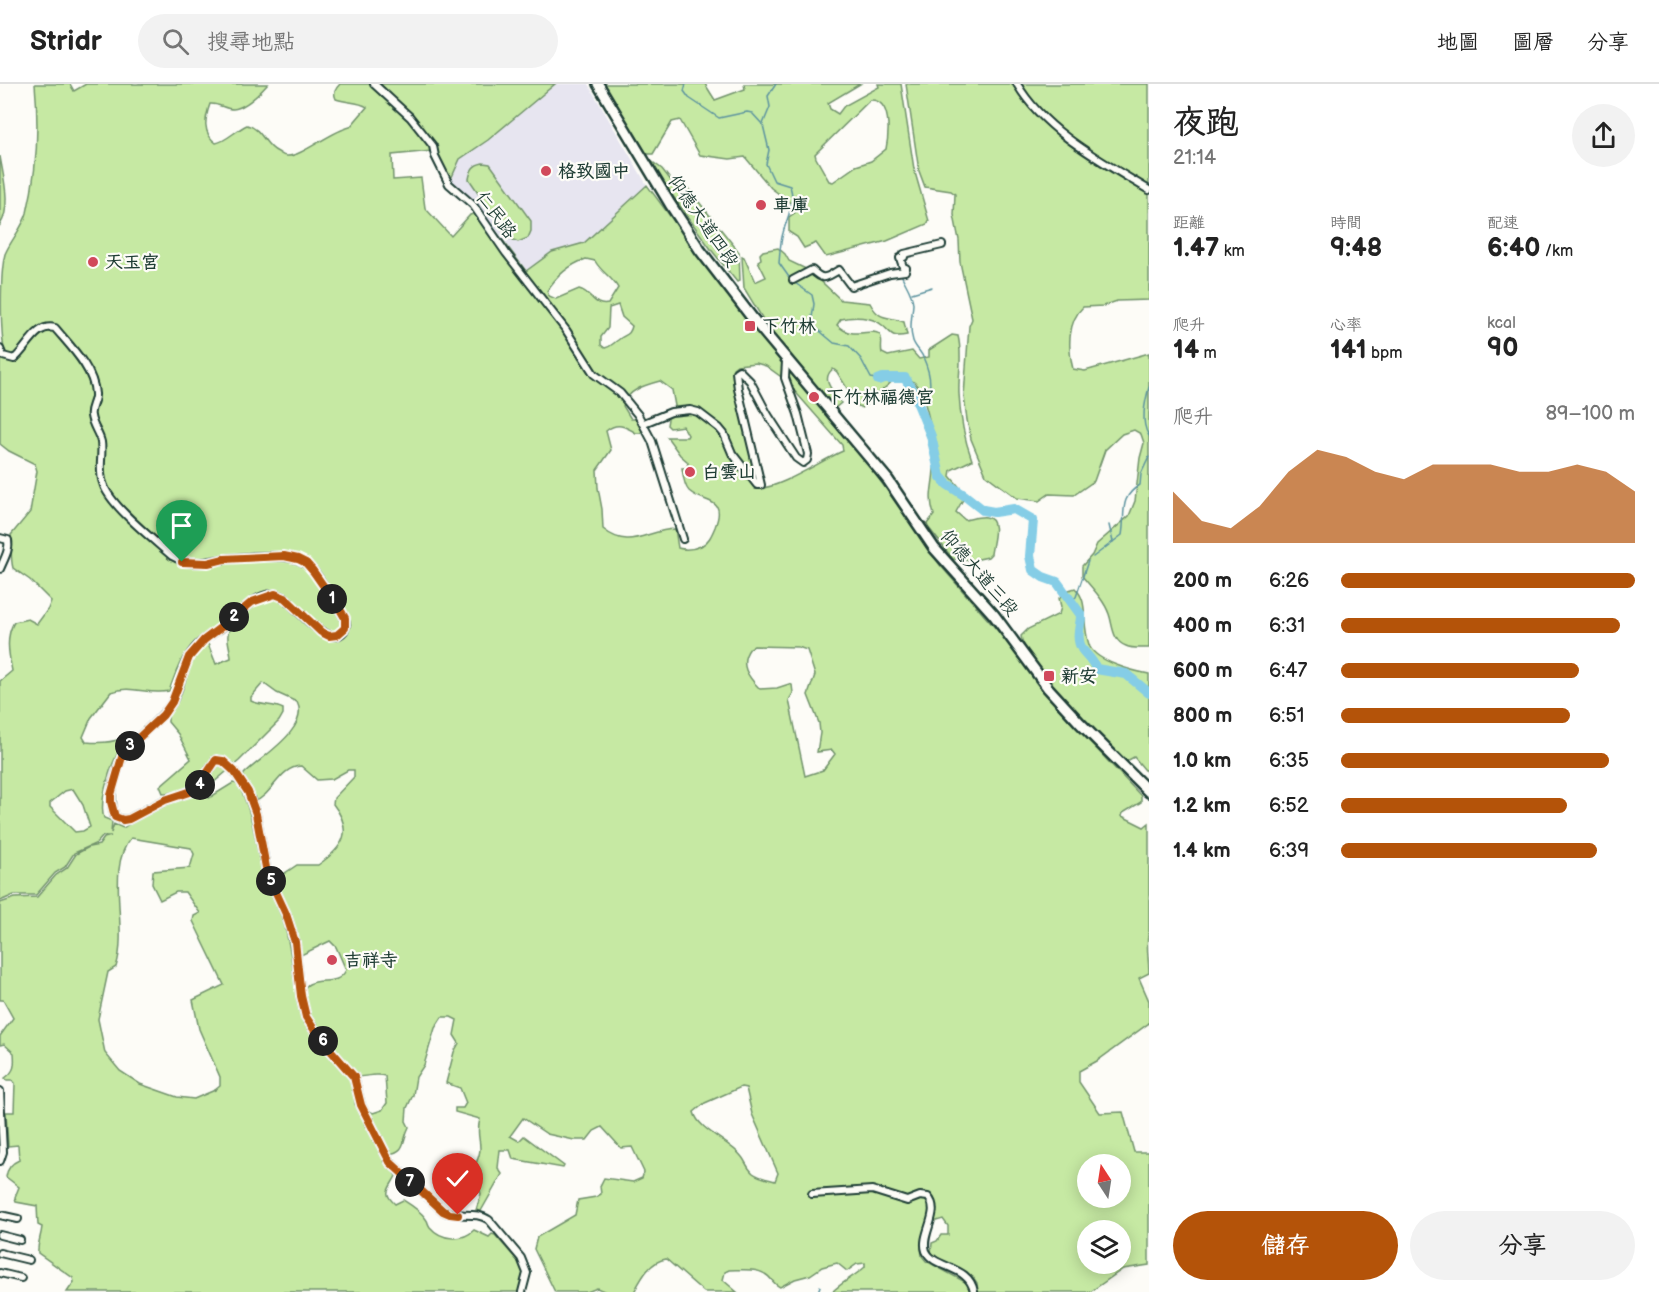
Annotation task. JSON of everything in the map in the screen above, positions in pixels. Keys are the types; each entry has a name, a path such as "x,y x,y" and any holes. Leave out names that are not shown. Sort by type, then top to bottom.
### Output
{"main road":[{"name":"仰德大道四段","path":"598,84 649,171 700,250 789,365"},
{"name":"仰德大道三段","path":"789,365 888,480 934,548 994,615 1048,688 1149,792"}],"street":[{"name":"仁民路","path":"374,84 410,117 433,146 435,156 449,184 473,205 506,253 566,330 594,374 620,393 644,423 656,450 683,539"},
{"path":"1017,84 1048,120 1075,145 1149,190"},
{"path":"793,279 812,270 819,278 824,278 840,270 851,286 890,273 905,271 906,268 903,267 900,258 904,257 904,254 942,245"},
{"path":"0,349 3,356 14,359 39,330 49,326 55,328 83,363 96,394 90,415 101,442 100,464 103,483 110,497 172,556 182,562 193,563 284,556 298,559 306,563 313,571 345,618 344,631 329,636 321,632 282,596 268,595 252,602 195,648 189,657 172,702 163,715 131,745 122,757 111,802 115,817 123,820 129,819 165,800 198,787 216,760 227,763 248,792 256,814 267,873 286,914 295,942 302,1005 306,1017 319,1037 354,1077 361,1105 390,1162 443,1211 450,1214 476,1214 489,1220 521,1258 527,1273 522,1292"},
{"path":"644,423 671,412 690,410 698,412 719,428 732,453 757,485 761,485 736,374 740,370 746,376 768,415 796,458 802,463 807,460 808,454 798,414 785,378 789,365"},
{"path":"0,538 8,540 9,543 7,555 0,568"},
{"path":"0,1091 3,1152 0,1161"},
{"path":"812,1194 867,1190 883,1192 907,1201 928,1197 933,1206 926,1251 932,1257 966,1276 971,1281 974,1292"},
{"path":"0,1215 18,1219"},
{"path":"0,1235 20,1240"},
{"path":"0,1253 29,1260"},
{"path":"0,1273 21,1278"}],"shaded area":[{"name":"格致國中","path":"555,84 588,84 647,185 584,243 552,252 526,272 492,226 451,179 460,159 488,140"}],"green space":[{"path":"35,84 70,84 74,91 86,84 268,84 252,100 238,108 230,109 210,104 206,120 208,135 216,143 247,125 257,130 273,149 286,156 299,153 342,129 350,127 367,107 336,99 335,91 340,84 555,84 488,140 460,159 451,179 445,183 432,151 392,155 393,180 421,178 425,208 451,236 470,215 477,213 492,226 526,271 552,252 584,243 647,185 733,301 864,458 940,565 1019,655 1057,707 1141,796 1141,802 1123,813 1122,816 1144,827 1149,823 1147,946 1149,973 1139,978 1149,1001 1149,1023 1097,1061 1079,1071 1079,1082 1100,1113 1123,1112 1134,1152 1149,1152 1149,1265 1131,1268 1131,1220 1077,1220 1077,1274 1116,1274 1090,1292 978,1292 977,1283 973,1277 931,1254 932,1243 937,1241 941,1235 948,1235 948,1226 943,1219 926,1224 921,1247 922,1256 926,1261 969,1284 973,1292 832,1292 865,1267 865,1263 857,1264 847,1271 837,1263 822,1267 810,1275 795,1279 780,1287 761,1272 729,1270 725,1272 723,1280 737,1292 704,1292 666,1259 660,1260 651,1267 634,1292 606,1292 597,1288 587,1292 555,1292 534,1249 537,1237 575,1215 578,1200 601,1194 600,1186 604,1178 633,1182 642,1178 644,1172 632,1147 621,1148 602,1127 594,1131 587,1140 574,1140 547,1134 523,1118 510,1136 519,1141 524,1136 564,1166 563,1168 513,1159 510,1150 500,1150 498,1168 502,1174 481,1211 476,1210 481,1194 477,1180 482,1175 474,1167 480,1152 478,1132 480,1119 455,1112 455,1108 463,1108 466,1103 460,1088 446,1083 454,1052 459,1043 454,1035 457,1020 451,1017 442,1017 435,1028 424,1065 416,1077 413,1095 407,1108 406,1121 409,1127 403,1145 398,1151 388,1154 364,1111 366,1109 373,1113 382,1110 387,1103 385,1076 356,1077 319,1030 304,1002 303,991 309,984 334,980 346,970 336,947 330,941 301,955 276,879 297,865 318,865 340,845 343,838 343,822 333,804 334,798 354,777 354,770 348,770 332,779 317,780 301,766 293,768 281,776 266,794 254,802 243,778 244,774 290,732 297,722 299,712 297,702 277,693 263,683 251,697 251,701 276,706 283,709 283,714 279,721 239,761 206,789 195,788 163,793 160,786 191,759 178,734 168,722 168,713 191,658 204,643 208,644 216,664 231,658 228,635 235,620 250,607 268,599 285,601 327,637 347,628 309,562 298,557 234,562 199,561 173,554 113,496 105,482 93,415 97,395 84,361 59,327 48,324 38,329 14,357 5,354 1,318 3,263 5,254 27,213 33,181 37,133","holes":["586,259 595,261 618,288 608,304 599,303 579,289 556,299 549,296 547,291 555,280 574,264","618,305 622,317 632,326 627,335 605,348 601,345 601,337 608,328 609,308","756,363 766,366 784,379 842,445 843,451 778,484 759,488 733,383 733,368 737,365","660,381 672,390 675,406 667,425 670,428 683,426 688,435 687,437 667,437 688,462 687,468 682,468 686,486 689,491 712,503 718,510 718,517 711,535 698,547 678,548 675,529 630,539 613,535 603,529 597,470 611,450 606,431 617,426 625,427 636,433 645,429 639,419 631,419 623,406 628,396 637,389","754,646 798,647 807,650 815,675 808,695 819,723 817,752 832,750 835,754 823,770 805,776 789,700 793,693 792,685 760,689 746,670 745,659 750,648","741,1087 746,1088 752,1114 778,1173 775,1181 753,1173 737,1151 702,1125 694,1112 705,1103"]},
{"path":"602,84 705,84 715,100 745,89 744,84 860,84 828,103 830,109 838,114 844,106 879,87 878,84 901,84 914,169 929,221 927,224 887,241 826,257 816,243 804,248 797,237 789,232 789,217 796,212 794,205 771,188 745,157 730,159 700,155 680,120 672,122 653,154 642,154","holes":["870,100 877,101 886,111 888,135 886,149 871,161 856,166 833,182 829,181 815,154"]},
{"path":"906,84 1149,84 1149,300 1117,301 1103,306 1083,307 1071,328 1070,353 1073,369 1085,371 1149,353 1149,648 1128,647 1121,644 1104,604 1082,576 1082,566 1092,555 1097,544 1129,516 1135,501 1144,443 1141,434 1134,430 1122,434 1105,450 1094,481 1074,495 1049,494 1039,501 1017,498 986,475 971,439 964,396 969,326 972,319 960,262 954,215 955,194 951,191 925,187 919,171"},
{"path":"0,156 6,201 4,218 0,225"},
{"path":"650,160 662,169 676,187 687,187 739,252 740,280 737,282 713,252 649,163"},
{"path":"483,163 490,164 531,221 528,238 518,242 509,238 469,179 473,168"},
{"path":"778,248 789,261 810,271 841,300 870,303 881,316 904,322 907,335 902,336 893,335 878,322 868,318 841,319 837,325 849,332 876,332 881,338 882,353 888,356 912,351 919,359 929,357 929,350 952,335 958,336 960,411 972,460 951,470 950,476 965,496 956,512 965,520 986,517 993,522 994,538 991,554 988,557 974,560 953,559 928,527 927,524 934,515 931,497 934,449 924,400 915,383 903,375 895,379 862,408 858,406 833,369 829,373 828,381 841,403 835,408 813,386 772,334 744,288 742,256 755,282 766,277 758,261 761,259 760,254 763,251"},
{"path":"49,328 55,330 88,377 93,395 88,415 98,443 100,484 109,499 170,557 180,563 209,566 225,561 298,561 305,566 344,620 342,629 331,634 323,630 288,597 277,592 262,594 249,601 200,639 186,653 169,691 126,689 111,692 91,718 83,737 86,742 120,739 125,743 116,757 103,801 104,818 112,821 111,833 114,824 123,828 138,818 195,791 203,791 209,798 233,783 238,784 250,816 263,872 285,927 303,1018 351,1078 355,1087 355,1104 372,1129 396,1176 388,1191 389,1197 395,1204 403,1200 419,1211 430,1227 440,1235 458,1238 474,1230 489,1237 492,1234 495,1235 523,1267 524,1275 520,1292 67,1292 74,1282 73,1278 38,1253 42,1227 38,1225 37,1206 16,1202 15,1197 19,1187 6,1177 10,1167 19,1160 18,1145 8,1146 6,1112 14,1112 15,1083 5,1078 14,1067 14,1053 4,1044 0,1045 0,1036 13,1018 3,1000 0,1000 0,903 15,898 37,897 56,875 67,868 76,854 99,845 104,838 111,836 103,836 97,843 74,853 65,867 55,873 36,895 14,895 0,901 0,681 12,671 9,634 14,622 28,619 37,624 51,601 30,580 13,568 12,564 11,535 30,512 37,471 35,464 0,444 0,353 14,361","holes":["73,789 83,805 90,827 83,831 75,832 50,807 50,803 65,791","131,838 191,848 194,854 190,868 153,871 152,884 160,900 176,892 185,892 200,913 194,916 193,921 224,985 193,1000 199,1029 220,1077 220,1086 194,1099 177,1097 140,1084 120,1071 105,1053 98,1019 108,972 116,967 119,951 118,882 123,851"]},
{"path":"1075,588 1083,602 1087,637 1094,652 1116,665 1149,674 1149,775 1134,757 1125,762 1101,738 1066,701 1025,648 1021,636 1028,629 1059,614 1061,607 1059,598"}],"waterway":[{"path":"686,84 684,91 689,98 719,118 747,112 752,113 763,125 769,150 766,164 774,181 790,186 792,193 779,263 791,280"},
{"path":"763,124 770,107 768,96 776,84"},
{"path":"896,259 900,270"},
{"path":"901,274 913,300 911,327 913,341 923,357 930,384 927,396 918,407"},
{"path":"795,283 812,295 814,304 812,318 815,327 834,343 849,346 861,359 871,378 878,380"},
{"path":"912,293 932,287"},
{"path":"878,380 905,378 912,389 931,436 940,476 947,484 983,510 994,512 1014,509 1033,520 1030,556 1033,570 1057,582 1081,615 1079,636 1082,649 1096,669 1126,674 1149,693"},
{"path":"1149,387 1144,418 1149,436"},
{"path":"1093,557 1122,535 1124,507 1128,495 1140,485 1141,474 1149,457"},
{"path":"1109,525 1113,542"},
{"path":"1070,601 1076,597 1088,561"},
{"path":"818,1292 820,1286"}],"place":[{"name":"格致國中","path":"546,171"},
{"name":"車庫","path":"761,205"},
{"name":"天玉宮","path":"93,262"},
{"name":"下竹林","path":"750,326"},
{"name":"下竹林福德宮","path":"814,397"},
{"name":"白雲山","path":"690,472"},
{"name":"新安","path":"1049,676"},
{"name":"吉祥寺","path":"332,960"}],"route":[{"path":"182,562 208,563 224,559 284,556 298,559 306,563 313,571 341,611 345,618 345,628 337,635 326,635 285,598 275,594 260,597 252,602 204,640 189,657 177,691 163,715 131,745 122,757 111,795 115,817 123,820 135,817 165,800 192,791 203,781 216,760 227,763 234,771 248,792 256,814 267,873 286,914 295,942 302,1005 306,1017 319,1037 354,1077 364,1113 374,1127 390,1162 443,1211 458,1215"}]}
